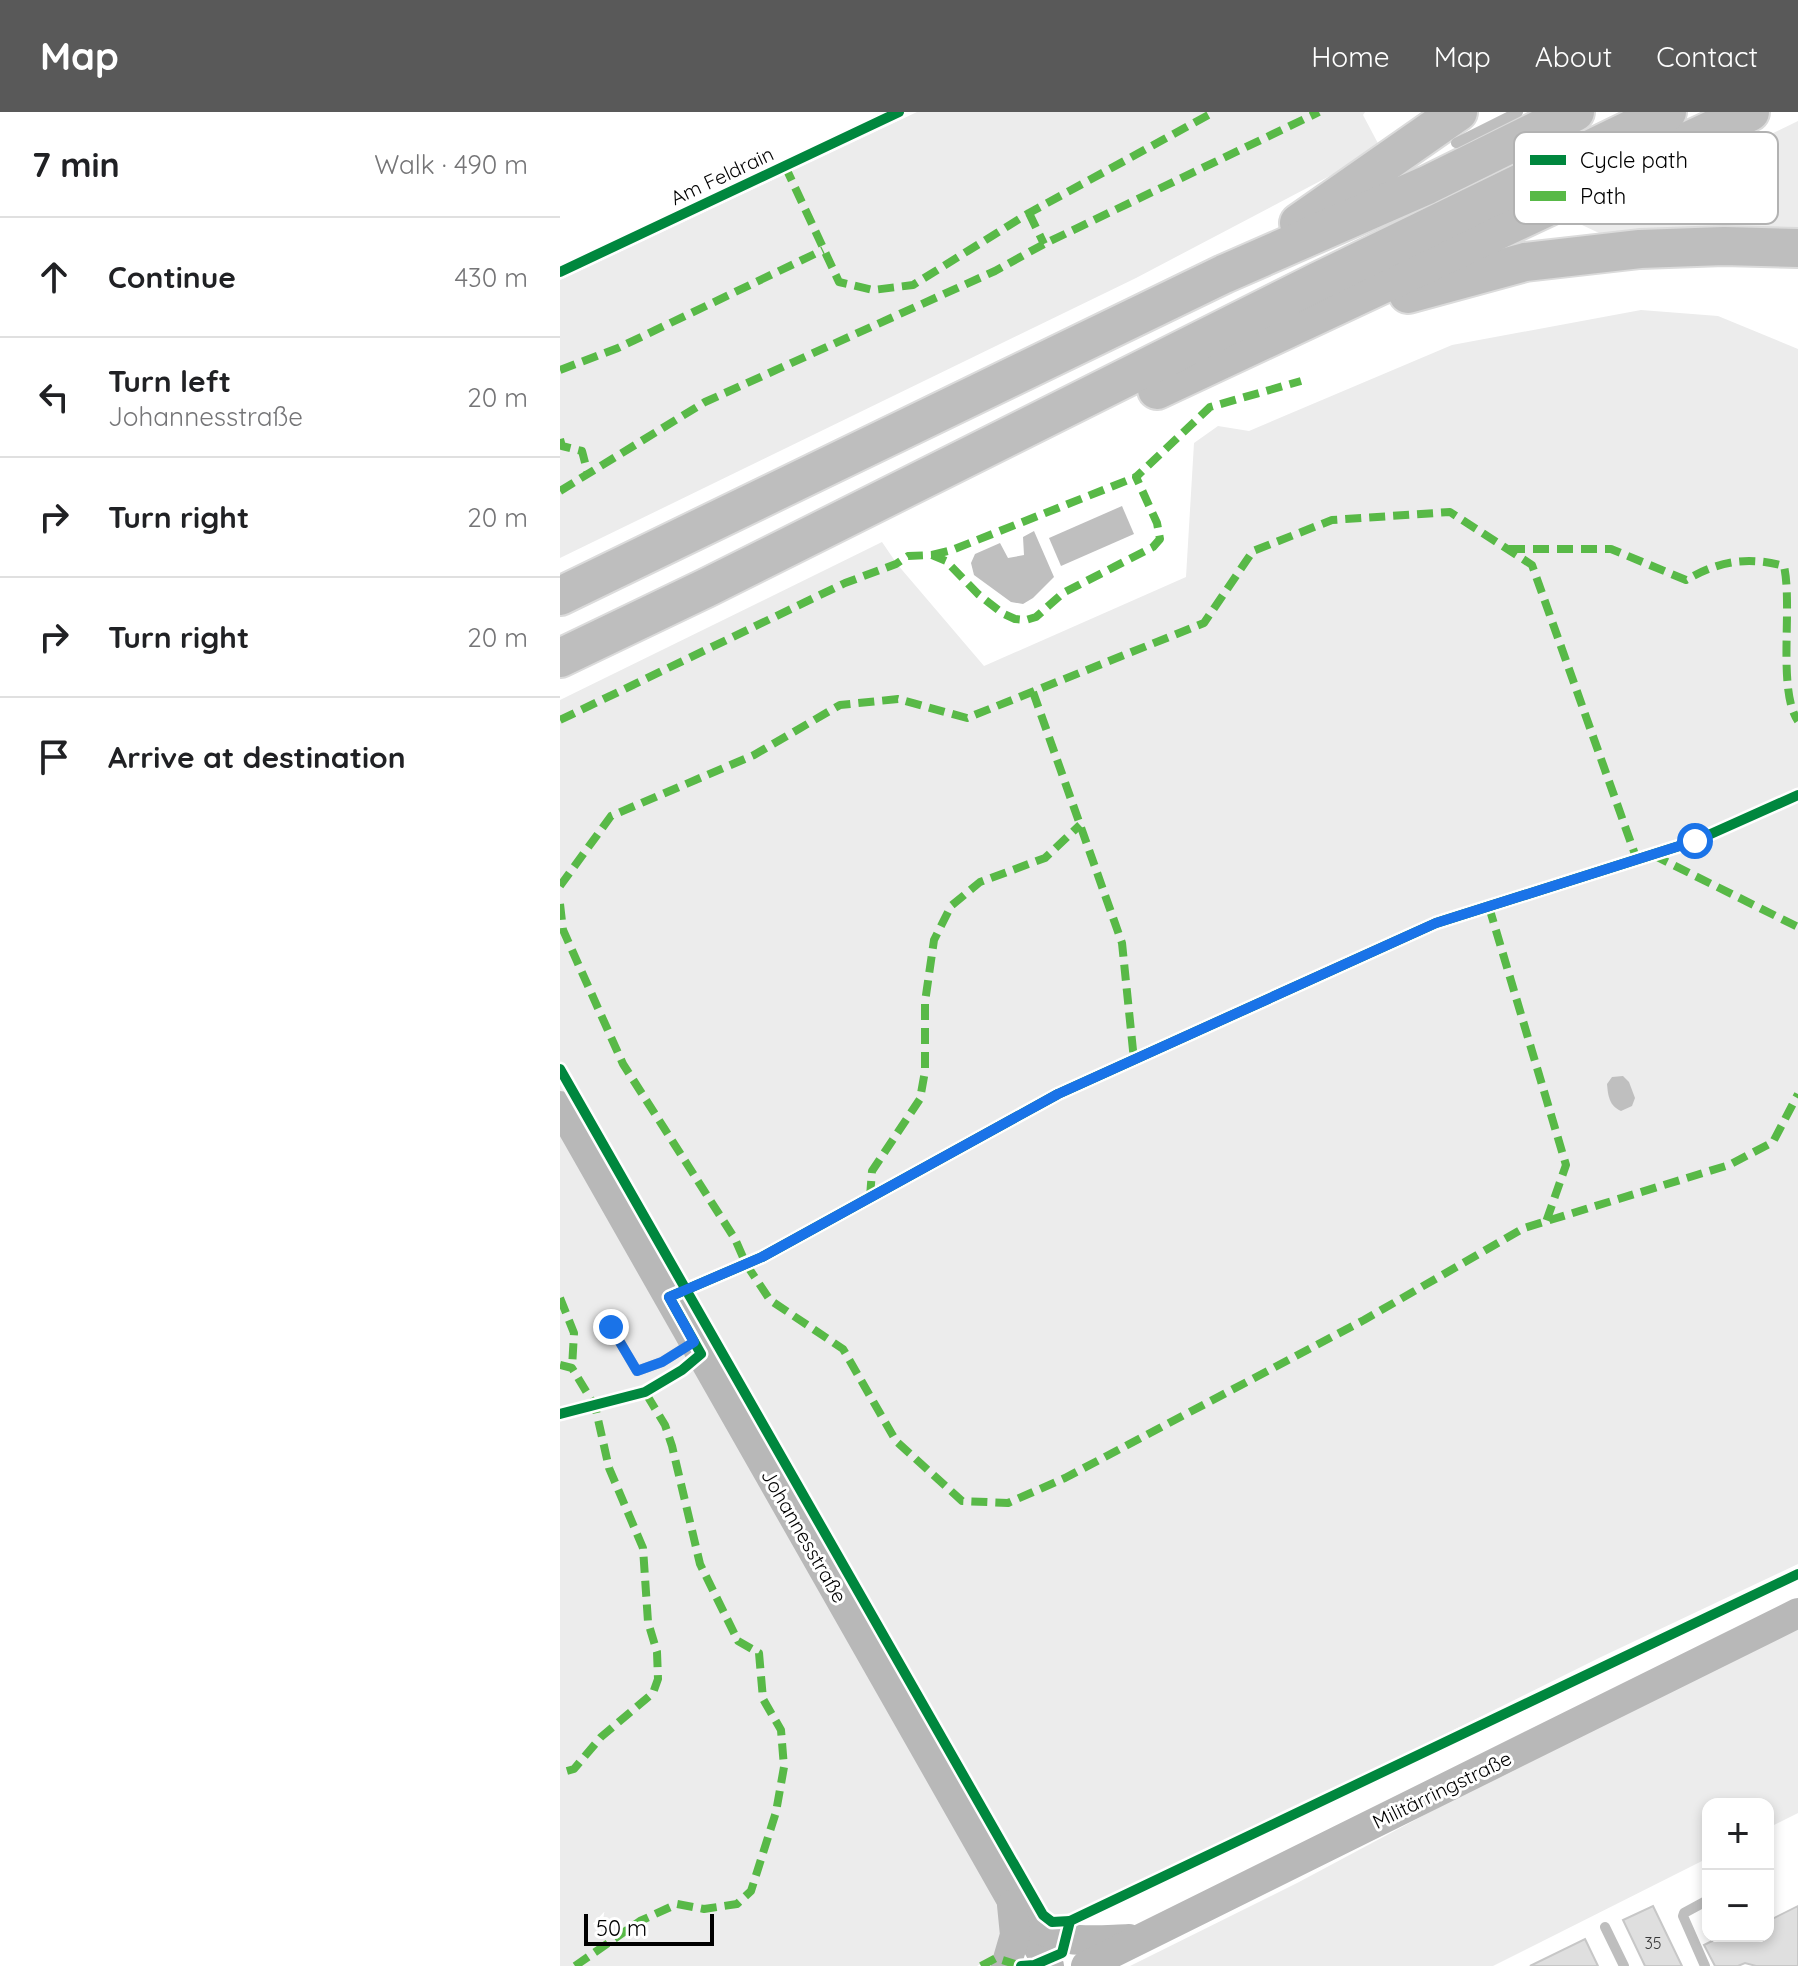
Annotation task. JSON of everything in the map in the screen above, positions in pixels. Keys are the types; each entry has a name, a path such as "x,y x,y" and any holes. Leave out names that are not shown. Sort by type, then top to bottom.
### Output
{"highway":[{"path":"1534,132 1575,112"},
{"path":"1626,132 1667,112"},
{"path":"1708,132 1750,112"},
{"path":"1224,274 1409,148 1457,128"},
{"path":"560,596 1224,274 1427,185 1514,142"},
{"path":"560,658 1514,186"},
{"path":"706,588 726,589 1514,223"},
{"path":"1232,356 1271,345 1407,294 1525,262 1640,249 1724,246 1798,248"}],"main road":[{"name":"Johannesstraße","path":"560,1106 1049,1966"},
{"name":"Militärringstraße","path":"1086,1966 1798,1613"},
{"path":"1017,1910 1050,1936 1066,1940 1141,1939"},
{"path":"1006,1966 1015,1935 1017,1910"}],"lane":[{"path":"1457,128 1518,112"},
{"path":"611,1327 637,1371 662,1362 694,1342"},
{"path":"1702,1903 1683,1916 1705,1966"},
{"path":"1605,1927 1624,1966"}],"shaded area":[{"path":"917,112 1365,112 1363,115 1381,149 1136,278 560,558 560,280"},
{"path":"1798,121 1798,227 1612,239 1582,225 1778,224 1778,132 1775,132"},
{"path":"1641,310 1718,316 1798,349 1798,1564 1601,1657 977,1966 560,1966 560,700 882,542 984,666 1186,577 1194,443 1218,426 1249,431 1452,345"},
{"path":"1122,506 1134,534 1061,566 1049,538"},
{"path":"1034,531 1054,577 1023,604 1011,602 974,575 971,563 975,554 1000,543 1008,558 1024,555 1023,537"},
{"path":"1623,1076 1635,1098 1632,1106 1621,1111 1612,1103 1607,1084 1612,1077"},
{"path":"1798,1626 1798,1813 1774,1825 1774,1798 1702,1798 1702,1861 1493,1966 1130,1966 1299,1882 1529,1759"}],"building":[{"path":"1653,1906 1682,1966 1645,1966 1623,1920"},
{"path":"1798,1906 1798,1966 1745,1963 1715,1966 1704,1945 1710,1942 1774,1942 1774,1918"},
{"path":"1585,1939 1598,1966 1530,1966"}],"marked path":[{"path":"785,166 839,282 873,290 913,285 1029,213 1214,112"},
{"path":"560,491 705,402 995,271 1044,244 1319,112"},
{"path":"1029,213 1044,244"},
{"path":"560,370 618,348 823,250"},
{"path":"560,720 845,583 896,564 908,556 932,555 946,561 978,594 1002,613 1015,619 1036,617 1063,593 1153,547 1160,539 1157,523 1136,477 1210,407 1301,381"},
{"path":"560,439 562,446 582,451 588,474"},
{"path":"932,555 952,550 1136,477"},
{"path":"560,886 611,816 754,755 840,705 898,699 967,718 1204,623 1253,551 1332,520 1450,512 1532,565 1637,860"},
{"path":"1509,549 1611,549 1686,580 1710,568 1734,562 1758,561 1784,566 1788,689 1798,721"},
{"path":"1033,692 1122,943 1134,1060"},
{"path":"870,1197 872,1171 920,1099 925,1071 925,1002 934,940 951,906 980,882 1045,858 1080,825"},
{"path":"1653,855 1798,927"},
{"path":"560,904 563,930 623,1064 735,1239 746,1264 770,1300 843,1349 896,1441 962,1501 1008,1503 1065,1478 1364,1320 1524,1228 1729,1165 1773,1142 1798,1094"},
{"path":"1489,907 1566,1165 1546,1222"},
{"path":"560,1298 574,1333 572,1368"},
{"path":"560,1365 572,1368 595,1406 609,1468 643,1548 648,1622 657,1652 658,1679 653,1693 601,1737 574,1769 560,1773"},
{"path":"575,1966 640,1921 677,1904 704,1909 737,1904 751,1891 776,1812 784,1767 781,1730 763,1699 759,1653 738,1641 700,1564 672,1446 665,1425 645,1392"},
{"path":"981,1966 996,1958 1021,1966"}],"cycle path":[{"name":"Am Feldrain","path":"560,272 899,112"},
{"path":"560,1414 645,1392 682,1370 701,1354 669,1297 762,1257 1058,1094 1436,923 1695,841 1798,795"},
{"path":"560,1069 1043,1915 1052,1922 1070,1921"},
{"path":"1021,1966 1034,1965 1062,1953 1070,1921 1798,1574"}],"route":[{"path":"611,1327 637,1371 662,1362 694,1342 669,1297 762,1257 1058,1094 1436,923 1695,841"}]}
